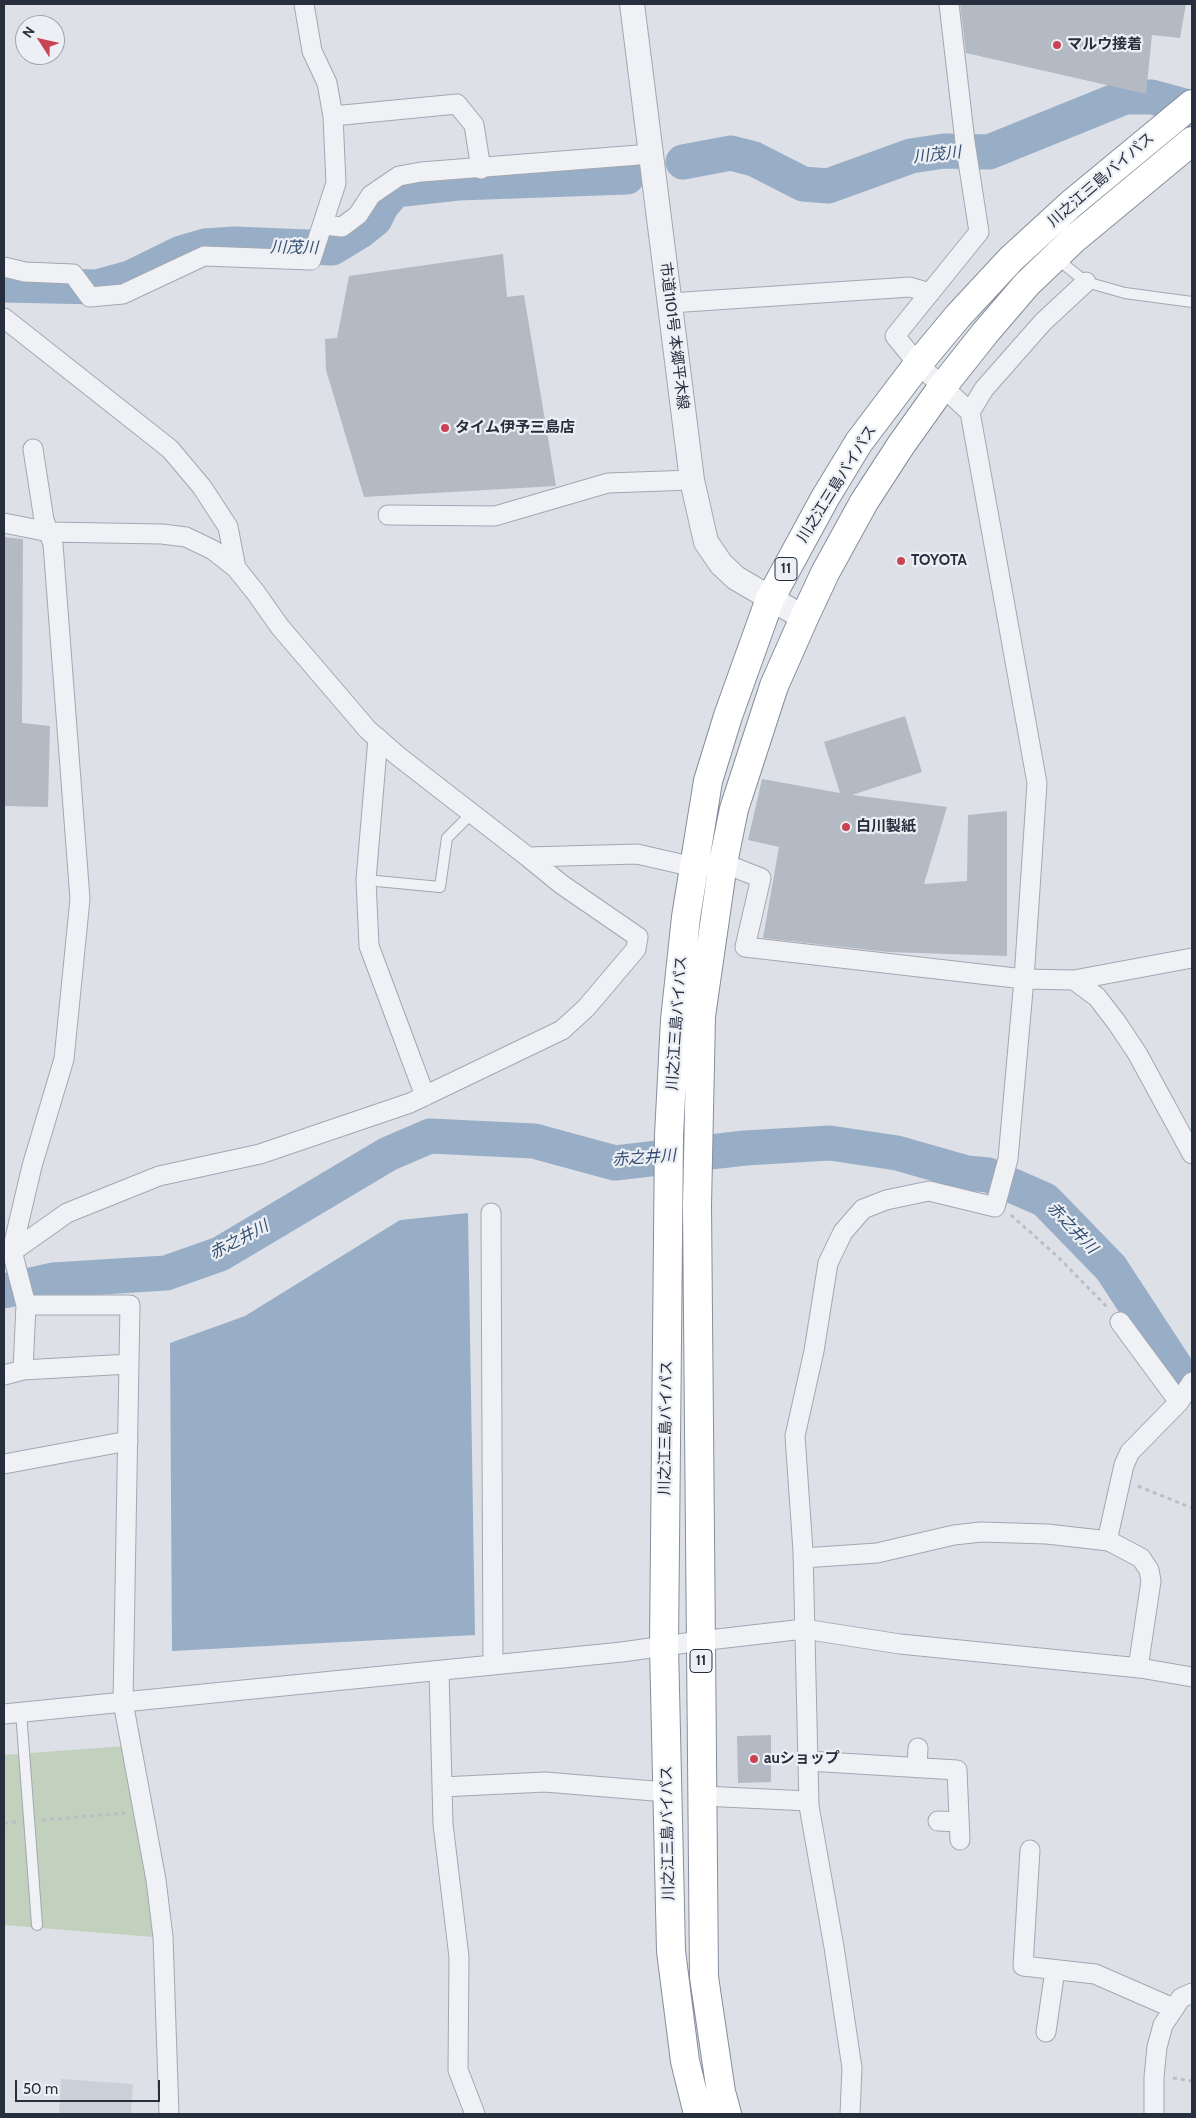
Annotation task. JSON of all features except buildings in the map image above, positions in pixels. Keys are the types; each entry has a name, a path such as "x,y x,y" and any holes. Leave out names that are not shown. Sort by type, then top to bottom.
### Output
{"highway":[{"name":"川之江三島バイパス","path":"698,2114 685,2061 671,1952 664,1646 670,1135 675,1020 694,867 708,781 728,716 770,599 824,498 859,442 918,364 958,316 1011,260 1071,204 1192,104"},
{"name":"川之江三島バイパス","path":"727,2114 721,2092 704,1977 697,1206 701,1016 723,863 734,809 774,686 825,572 864,502 901,445 943,386 1027,284 1055,257 1192,141"}],"street":[{"path":"4,267 25,272 73,274 90,297 123,294 204,256 311,260 336,184 333,116 327,83 312,51 304,4"},
{"name":"市道1101号 本郷平木線","path":"632,4 692,480 706,542 721,564 736,578 804,618"},
{"path":"850,2114 852,2068 809,1801 803,1558 795,1436 814,1351 828,1263 843,1232 863,1210 886,1200 929,1191 997,1202 1008,1159 1024,979 1037,783 970,412 918,364 895,336 979,232 965,142 949,4"},
{"path":"333,116 457,104 474,124 481,169"},
{"path":"322,231 342,227 358,215 371,195 398,176 420,172 481,169 651,154"},
{"path":"970,412 984,389 1043,322 1086,282"},
{"path":"670,303 910,287 930,293"},
{"path":"4,318 170,449 202,487 228,527 236,568"},
{"path":"8,1254 64,1059 80,899 54,554 44,520 33,449"},
{"path":"388,515 495,516 608,483 692,480"},
{"path":"4,523 49,532 148,533 186,537 213,550 236,568 280,627 368,730 561,884 638,937 636,949 586,1008 562,1030 410,1103 260,1154 159,1176 67,1213 8,1254"},
{"path":"378,738 366,880 369,946 425,1096"},
{"path":"528,857 637,854 694,867 723,863 761,878 745,947 1024,979 1074,980 1192,958"},
{"path":"1074,980 1097,997 1117,1023 1137,1053 1192,1154"},
{"path":"491,1213 494,1665"},
{"path":"8,1254 19,1269 26,1300 23,1370"},
{"path":"26,1300 130,1305 123,1702 156,1880 163,1936 169,2114"},
{"path":"1120,1322 1179,1402"},
{"path":"4,1375 23,1370 129,1364"},
{"path":"1107,1541 1124,1464 1130,1452 1179,1402 1192,1382"},
{"path":"4,1464 128,1441"},
{"path":"803,1558 877,1552 954,1535 981,1532 1047,1534 1107,1541 1141,1558 1149,1570 1150,1581 1138,1668"},
{"path":"12,1713 622,1652 804,1629 900,1644 1138,1668 1192,1677"},
{"path":"439,1671 443,1824 459,1957 458,2070 475,2114"},
{"path":"917,1768 918,1748"},
{"path":"808,1761 957,1770 959,1831 938,1822"},
{"path":"442,1786 545,1782 666,1792"},
{"path":"702,1796 809,1801"},
{"path":"1030,1850 1023,1966 1095,1974 1173,2008"},
{"path":"1046,2032 1055,1970"},
{"path":"1154,2114 1154,2077 1157,2047 1163,2025 1181,1998 1192,1992"}],"lane":[{"path":"1055,257 1086,282 1125,293 1192,302"},
{"path":"366,880 440,887 447,838 472,813"},
{"path":"12,1713 29,1821 37,1925"}],"path":[{"path":"997,1202 1102,1300 1120,1322"},
{"path":"1121,1481 1150,1490 1192,1508"},
{"path":"4,1823 143,1811"}],"shaded area":[{"path":"61,2079 133,2084 131,2114 59,2114"}],"green space":[{"path":"125,1746 152,1901 153,1937 4,1925 4,1755"}],"water":[{"path":"468,1213 475,1635 172,1651 170,1343 245,1316 400,1220"}],"waterway":[{"name":"川茂川","path":"683,162 731,153 754,159 803,184 828,186 911,156 944,151 989,152 1125,97 1152,97 1192,108"},
{"name":"川茂川","path":"4,285 97,287 130,278 181,253 205,246 234,244 332,248 360,231 375,219 382,205 395,190 458,183 627,177"},
{"name":"赤之井川","path":"4,1291 53,1280 166,1273 220,1254 388,1154 430,1136 534,1141 615,1163 745,1148 830,1143 897,1153 967,1173 988,1175 1045,1200 1111,1268 1177,1369 1192,1386"}],"place":[{"name":"マルウ接着","path":"1057,45"},
{"name":"タイム伊予三島店","path":"445,428"},
{"name":"TOYOTA","path":"901,561"},
{"name":"白川製紙","path":"846,827"},
{"name":"auショップ","path":"754,1759"}]}
